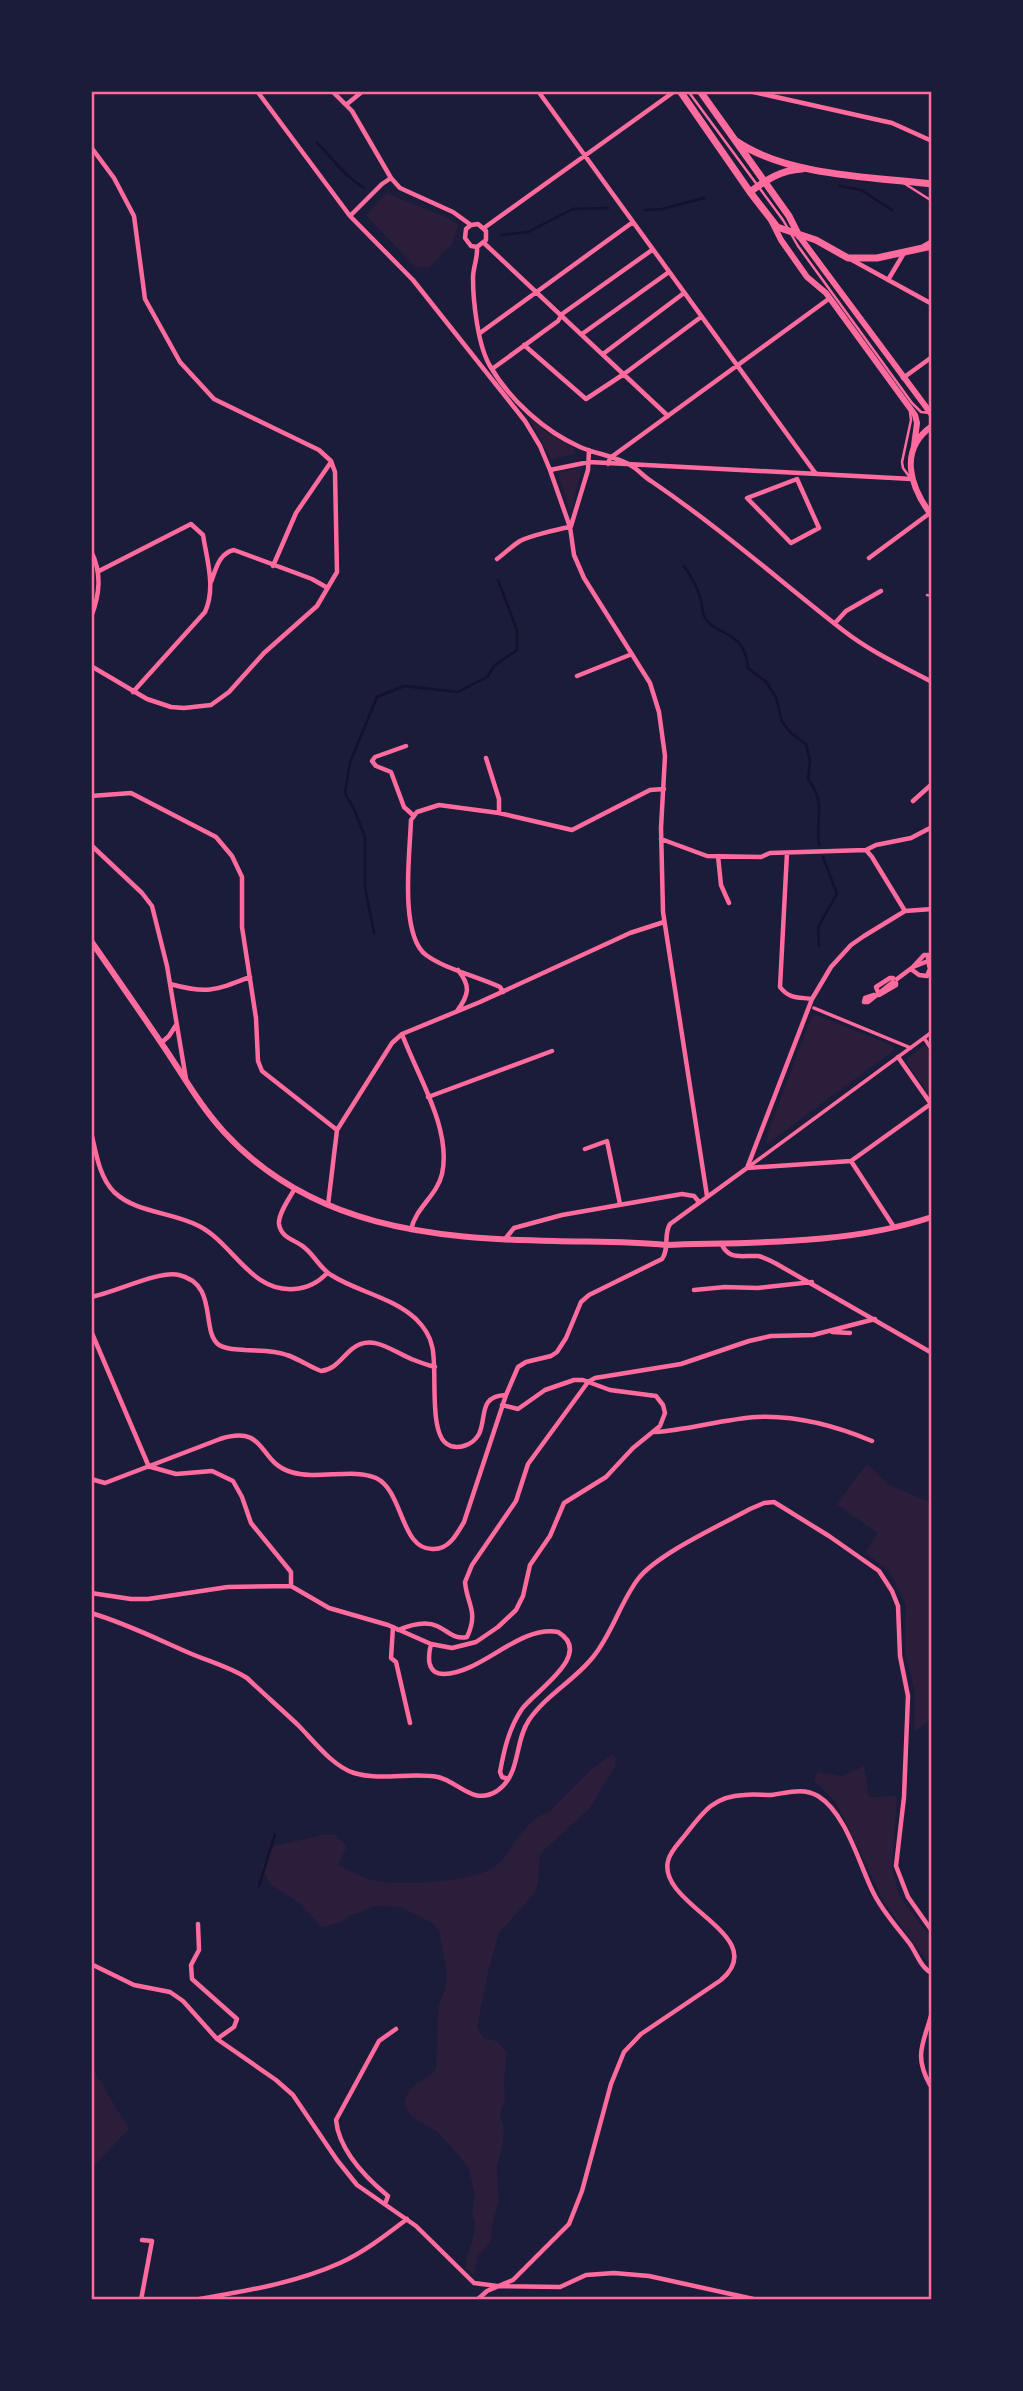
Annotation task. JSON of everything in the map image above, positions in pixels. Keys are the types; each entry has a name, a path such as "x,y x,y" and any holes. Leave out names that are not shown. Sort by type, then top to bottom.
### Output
{"main road":[{"path":"678,91 777,227 816,240 848,258 877,258 932,246"},
{"path":"700,91 736,141 761,184 789,216 799,236 931,414"},
{"path":"736,141 759,154 809,169 932,184"},
{"path":"750,192 788,171 809,169"},
{"path":"771,221 780,240 807,277 830,298 916,417 910,467 912,479 931,514"},
{"path":"914,446 932,426"},
{"path":"91,941 211,1117 236,1145 294,1190 328,1206 380,1224 411,1230 505,1239 666,1245 845,1236 895,1228 932,1217"}],"street":[{"path":"257,91 351,216 413,280 526,422 550,470 570,527 574,555 584,578 650,683 659,712 666,756 661,839 664,922 708,1196"},
{"path":"332,91 347,104 391,178 404,191 453,212 471,225"},
{"path":"347,104 363,91"},
{"path":"538,91 816,474"},
{"path":"484,228 678,91"},
{"path":"749,91 777,94 892,123 932,141"},
{"path":"91,147 102,159 128,201 134,216 145,299 180,362 214,399 319,450 331,461 336,484 337,572 317,606 264,653 219,701 200,707 159,705 91,666"},
{"path":"351,216 391,178"},
{"path":"480,333 634,222"},
{"path":"478,224 484,228 487,237 484,243 477,247 471,246 464,239 466,229 471,225 478,224"},
{"path":"484,243 668,416"},
{"path":"477,247 478,257 473,277 480,333 492,369 517,401 561,437 631,465 693,510 835,623 880,655 932,682"},
{"path":"492,369 558,321 562,314 652,250"},
{"path":"888,279 907,252"},
{"path":"848,258 932,304"},
{"path":"582,334 669,272"},
{"path":"603,354 684,293"},
{"path":"608,464 610,458 830,298"},
{"path":"524,345 586,399 701,317"},
{"path":"469,351 476,351 483,344"},
{"path":"902,378 932,357"},
{"path":"570,527 589,462 589,450"},
{"path":"273,566 296,513 331,461"},
{"path":"550,470 589,462 797,476 816,474 912,479"},
{"path":"797,476 819,528 791,543 747,498 797,476"},
{"path":"869,558 931,514"},
{"path":"99,571 191,524 203,536 210,585 205,612 133,692"},
{"path":"497,559 517,542 528,537 546,535 570,527"},
{"path":"91,551 99,571 99,590 91,617"},
{"path":"210,585 220,560 229,551 241,551 326,587"},
{"path":"835,623 846,611 881,591"},
{"path":"577,676 632,654"},
{"path":"406,746 375,757 372,761 376,766 391,772 404,807 414,816"},
{"path":"486,758 499,799 499,813"},
{"path":"913,801 932,784"},
{"path":"503,992 500,987 427,955 416,945 409,914 411,820 417,811 439,805 499,813 572,830 650,790 664,789"},
{"path":"91,796 131,793 216,837 226,847 242,877 242,927 256,1018 258,1061 262,1071 337,1130"},
{"path":"661,839 708,856 761,857 770,853 866,850 876,845 911,838 932,827"},
{"path":"91,845 142,893 152,906 160,933 186,1080"},
{"path":"866,850 905,911"},
{"path":"787,853 780,987 785,994 796,999 812,999"},
{"path":"718,856 721,885 729,903"},
{"path":"747,1168 812,999 825,974 851,945 874,928 905,911 932,909"},
{"path":"328,1206 337,1130 392,1043 402,1034 503,992 630,933 664,922"},
{"path":"895,981 912,969 928,961 930,969 927,976 919,975 912,969"},
{"path":"455,1012 467,995 467,983 458,969"},
{"path":"467,983 477,976"},
{"path":"169,984 202,991 216,990 250,977"},
{"path":"890,978 895,981 897,985 881,995 876,994 876,987 890,978"},
{"path":"467,995 472,1001 480,1002"},
{"path":"814,1008 911,1048"},
{"path":"161,1043 176,1025"},
{"path":"91,1479 105,1483 220,1439 235,1434 247,1435 287,1472 300,1475 374,1477 385,1484 417,1544 427,1549 439,1549 457,1534 464,1522 502,1405 519,1367 526,1362 551,1356 563,1345 581,1302 598,1289 662,1259 670,1224 932,1032"},
{"path":"402,1034 428,1097 442,1141 442,1174 437,1188 417,1213 411,1230"},
{"path":"924,1038 932,1050"},
{"path":"428,1097 552,1051"},
{"path":"747,1168 851,1161 931,1103 898,1057"},
{"path":"91,1132 107,1184 127,1201 202,1227 258,1279 281,1289 315,1284 327,1273"},
{"path":"585,1149 607,1141 620,1204"},
{"path":"851,1161 895,1228"},
{"path":"294,1190 280,1218 281,1230 286,1237 307,1250 327,1273 401,1308 415,1319 432,1343 435,1367 433,1394 437,1424 440,1435 447,1444 460,1447 474,1440 479,1434 488,1401 499,1395 506,1395"},
{"path":"505,1239 514,1228 562,1215 688,1194 699,1202"},
{"path":"721,1243 731,1256 762,1257 812,1282 932,1353"},
{"path":"91,1297 108,1294 159,1276 179,1275 187,1278 201,1291 208,1307 212,1336 227,1349 277,1352 321,1371 335,1367 355,1346 367,1342 382,1344 412,1360 435,1367"},
{"path":"694,1290 812,1282"},
{"path":"396,1628 427,1623 436,1625 454,1637 467,1637 473,1607 465,1581 472,1565 516,1501 528,1464 588,1382 596,1378 681,1364 771,1336 813,1335 875,1319"},
{"path":"91,1331 149,1467"},
{"path":"824,1332 850,1333"},
{"path":"91,1593 148,1599 229,1587 291,1586 329,1608 396,1628 432,1644 452,1648 464,1647 488,1635 520,1604 530,1565 550,1536 564,1503 606,1477 633,1448 654,1432 663,1422 665,1413 656,1396 610,1390 574,1380 552,1386 519,1409 502,1405"},
{"path":"654,1432 755,1417 792,1418 849,1431 873,1441"},
{"path":"149,1467 176,1474 212,1471 233,1482 242,1497 251,1523 290,1572 291,1586"},
{"path":"91,1613 118,1621 236,1671 341,1766 354,1773 438,1777 468,1794 489,1794 497,1791 508,1779 523,1730 530,1719 592,1659 634,1586 648,1568 764,1503 774,1502 879,1571 898,1606 900,1656 908,1696 904,1797 896,1866 908,1897 932,1931"},
{"path":"396,1628 391,1658 396,1662 410,1723"},
{"path":"432,1644 428,1660 430,1666 435,1672 446,1674 544,1632 558,1632 568,1643 570,1650 565,1665 530,1699 510,1732 500,1772 502,1777 508,1779"},
{"path":"477,2300 497,2286 513,2280 569,2224 582,2191 611,2084 624,2052 641,2034 721,1980 734,1964 734,1951 730,1942 682,1895 670,1878 667,1868 668,1860 678,1844 697,1819 719,1799 802,1791 820,1797 842,1825 880,1905 910,1944 925,1969 932,1973"},
{"path":"198,1924 199,1950 191,1965 192,1979 237,2019 234,2027 217,2039"},
{"path":"91,1964 134,1985 176,1995 217,2039 287,2089 350,2178 407,2219 474,2283 560,2287 586,2275 614,2273 649,2276 758,2300"},
{"path":"930,2085 920,2064 920,2053 932,2012"},
{"path":"385,2204 388,2196 363,2176 337,2132 336,2120 379,2041 396,2029"},
{"path":"194,2300 296,2280 341,2263 407,2219"},
{"path":"141,2300 152,2241 142,2240"}],"lane":[{"path":"688,91 761,184 790,233 912,403 921,412 931,414"},
{"path":"900,180 932,201"},
{"path":"907,252 932,240"},
{"path":"908,406 911,420 902,462 905,472 912,479"},
{"path":"927,595 932,596"}],"shaded area":[{"path":"386,193 448,218 458,225 452,244 429,268 415,267 366,215"},
{"path":"530,417 547,432 574,448 574,454 551,460"},
{"path":"582,467 572,508 569,509 558,473"},
{"path":"817,1015 893,1046 894,1050 766,1145 768,1132 811,1018"},
{"path":"932,1040 932,1093 928,1093 907,1063 907,1058"},
{"path":"867,1464 888,1484 932,1501 932,1719 914,1732 915,1692 905,1653 906,1605 890,1572 865,1552 878,1533 836,1504"},
{"path":"612,1754 616,1758 615,1767 589,1809 540,1854 538,1883 534,1894 499,1933 488,1972 477,2028 484,2038 496,2041 507,2052 505,2099 500,2114 504,2130 497,2168 499,2201 492,2225 491,2242 478,2255 474,2275 466,2268 475,2228 472,2215 475,2196 468,2166 438,2132 412,2117 404,2105 412,2088 436,2069 438,2008 447,1973 439,1931 432,1923 400,1907 376,1906 342,1922 321,1927 300,1904 270,1884 261,1867 274,1846 322,1835 335,1835 347,1846 338,1865 373,1880 422,1883 476,1875 498,1864 532,1822 550,1811 592,1769"},
{"path":"864,1766 869,1797 897,1796 892,1867 902,1900 932,1939 932,1964 926,1960 884,1902 835,1801 814,1781 819,1772 842,1776"},
{"path":"91,2066 129,2129 91,2169"}],"waterway":[{"path":"317,143 345,173 364,188"},
{"path":"840,186 861,190 892,210"},
{"path":"645,210 662,209 704,198"},
{"path":"501,235 528,232 573,209 608,208"},
{"path":"684,566 698,591 704,616 709,623 741,646 748,668 766,682 776,697 782,722 806,744 810,761 808,779 819,803 819,845"},
{"path":"374,933 365,887 365,837 345,793 350,762 377,697 404,686 458,692 487,677 495,665 517,650 517,630 498,580"},
{"path":"819,946 818,927 837,894 823,857"},
{"path":"259,1886 275,1834"}]}
